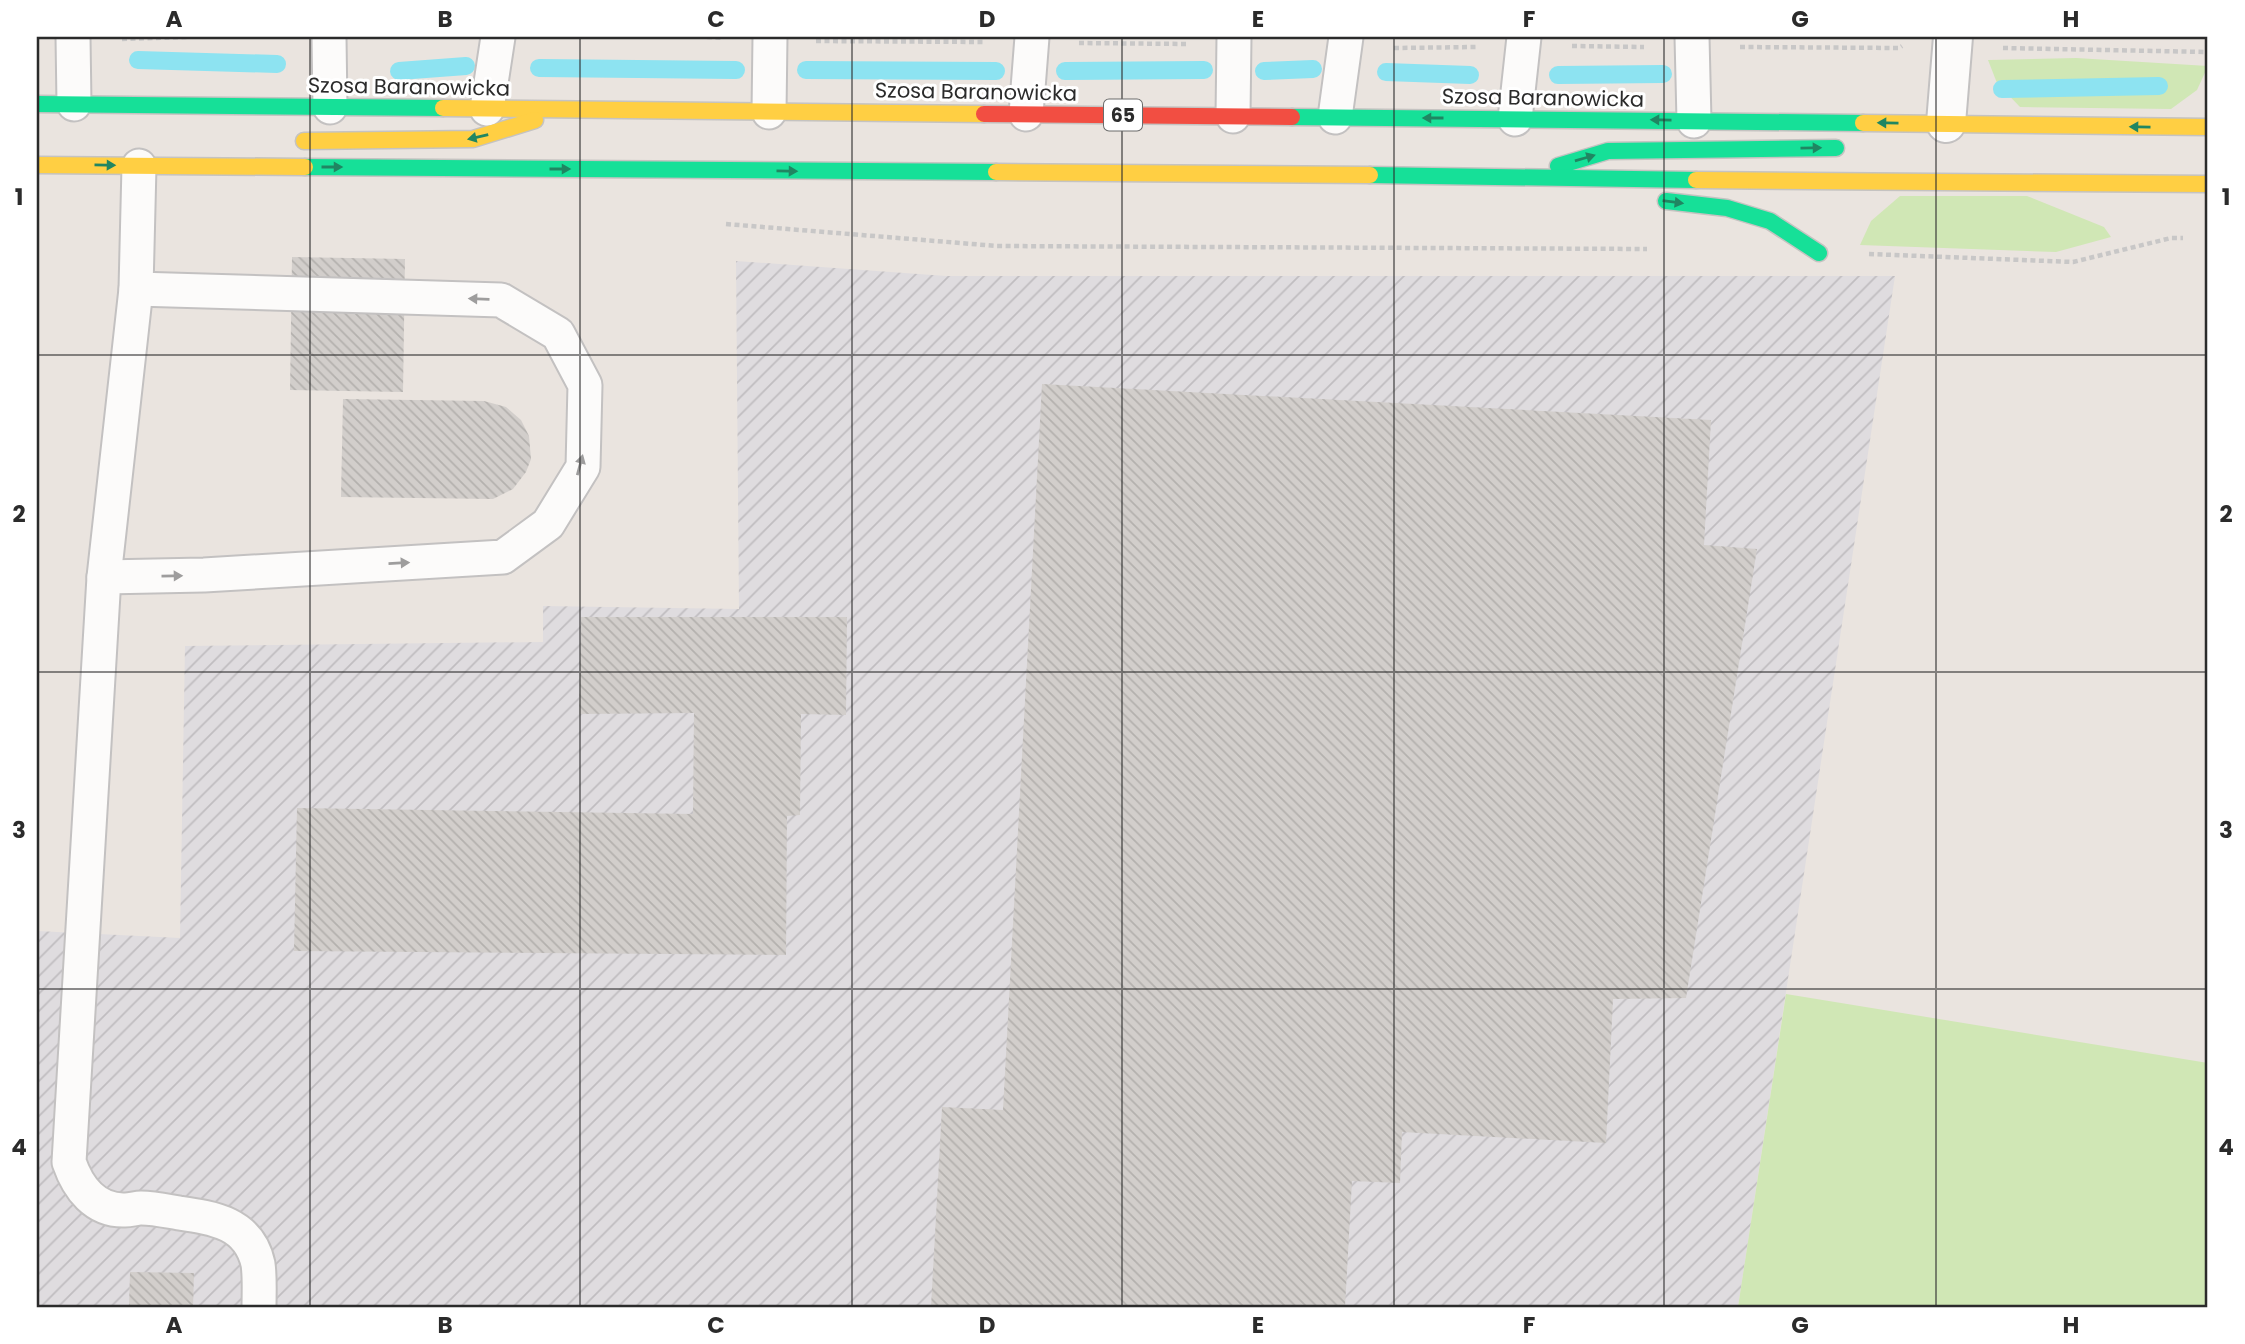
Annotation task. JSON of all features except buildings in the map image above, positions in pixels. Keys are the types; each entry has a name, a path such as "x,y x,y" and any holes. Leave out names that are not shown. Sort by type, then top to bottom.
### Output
{"main road":[{"name":"Szosa Baranowicka","path":"37,104 769,111 845,118 1026,114 1168,121 1233,116 1694,121 1946,129 2208,127"},
{"path":"88,105 115,125"},
{"path":"284,141 473,139 567,110"},
{"path":"1910,141 1946,129"},
{"path":"1519,177 1608,152 1856,148"},
{"path":"37,165 140,154 843,165 1173,167 1519,177 2173,178 2208,184"},
{"path":"1459,176 1620,195"},
{"path":"1646,198 1727,208 1770,220 1819,253"}],"street":[{"path":"1946,129 1952,45"}],"lane":[{"path":"73,37 88,105"},
{"path":"487,108 498,37"},
{"path":"769,111 770,37"},
{"path":"1026,114 1032,37"},
{"path":"1233,116 1234,37"},
{"path":"1335,117 1346,37"},
{"path":"1515,119 1524,37"},
{"path":"1692,37 1694,121"},
{"path":"330,107 333,41"},
{"path":"140,154 136,289 104,577 69,1162 75,1180 87,1196 103,1206 200,1216 220,1220 238,1230 251,1246 258,1265 259,1307"},
{"path":"104,577 204,575 503,557 548,524 583,467 585,385 558,334 501,300 136,289"}],"path":[{"path":"1952,45 2208,52"},
{"path":"715,223 997,246 1647,249"},
{"path":"1819,253 2073,262 2171,238 2196,238"}],"shaded area":[{"path":"736,261 946,276 1895,276 1738,1307 37,1307 37,931 180,938 185,646 543,642 543,606 739,609"}],"green space":[{"path":"2076,58 2208,66 2197,90 2171,109 2020,107 1997,83 1988,60"},
{"path":"1900,196 2027,196 2104,227 2111,237 2056,252 1860,245 1871,221"},
{"path":"1786,994 2208,1063 2208,1307 1738,1307"}],"waterway":[{"path":"138,60 277,64"},
{"path":"399,71 466,66"},
{"path":"539,68 736,70"},
{"path":"1264,71 1313,69"},
{"path":"806,70 996,71"},
{"path":"1065,71 1204,70"},
{"path":"1386,72 1470,75"},
{"path":"1558,75 1663,74"},
{"path":"2002,89 2159,86"}],"traffic: fast":[{"path":"37,104 443,108"},
{"path":"1292,117 1863,123"},
{"path":"1558,166 1608,151 1836,148"},
{"path":"305,167 996,172"},
{"path":"1370,175 1696,180"},
{"path":"1666,201 1727,208 1770,221 1819,253"}],"traffic: slow":[{"path":"443,108 984,114"},
{"path":"304,141 473,139 535,120"},
{"path":"1863,123 2208,127"},
{"path":"37,165 305,167"},
{"path":"996,172 1370,175"},
{"path":"1696,180 2208,184"}],"traffic: jam":[{"path":"984,114 1292,117"}]}
